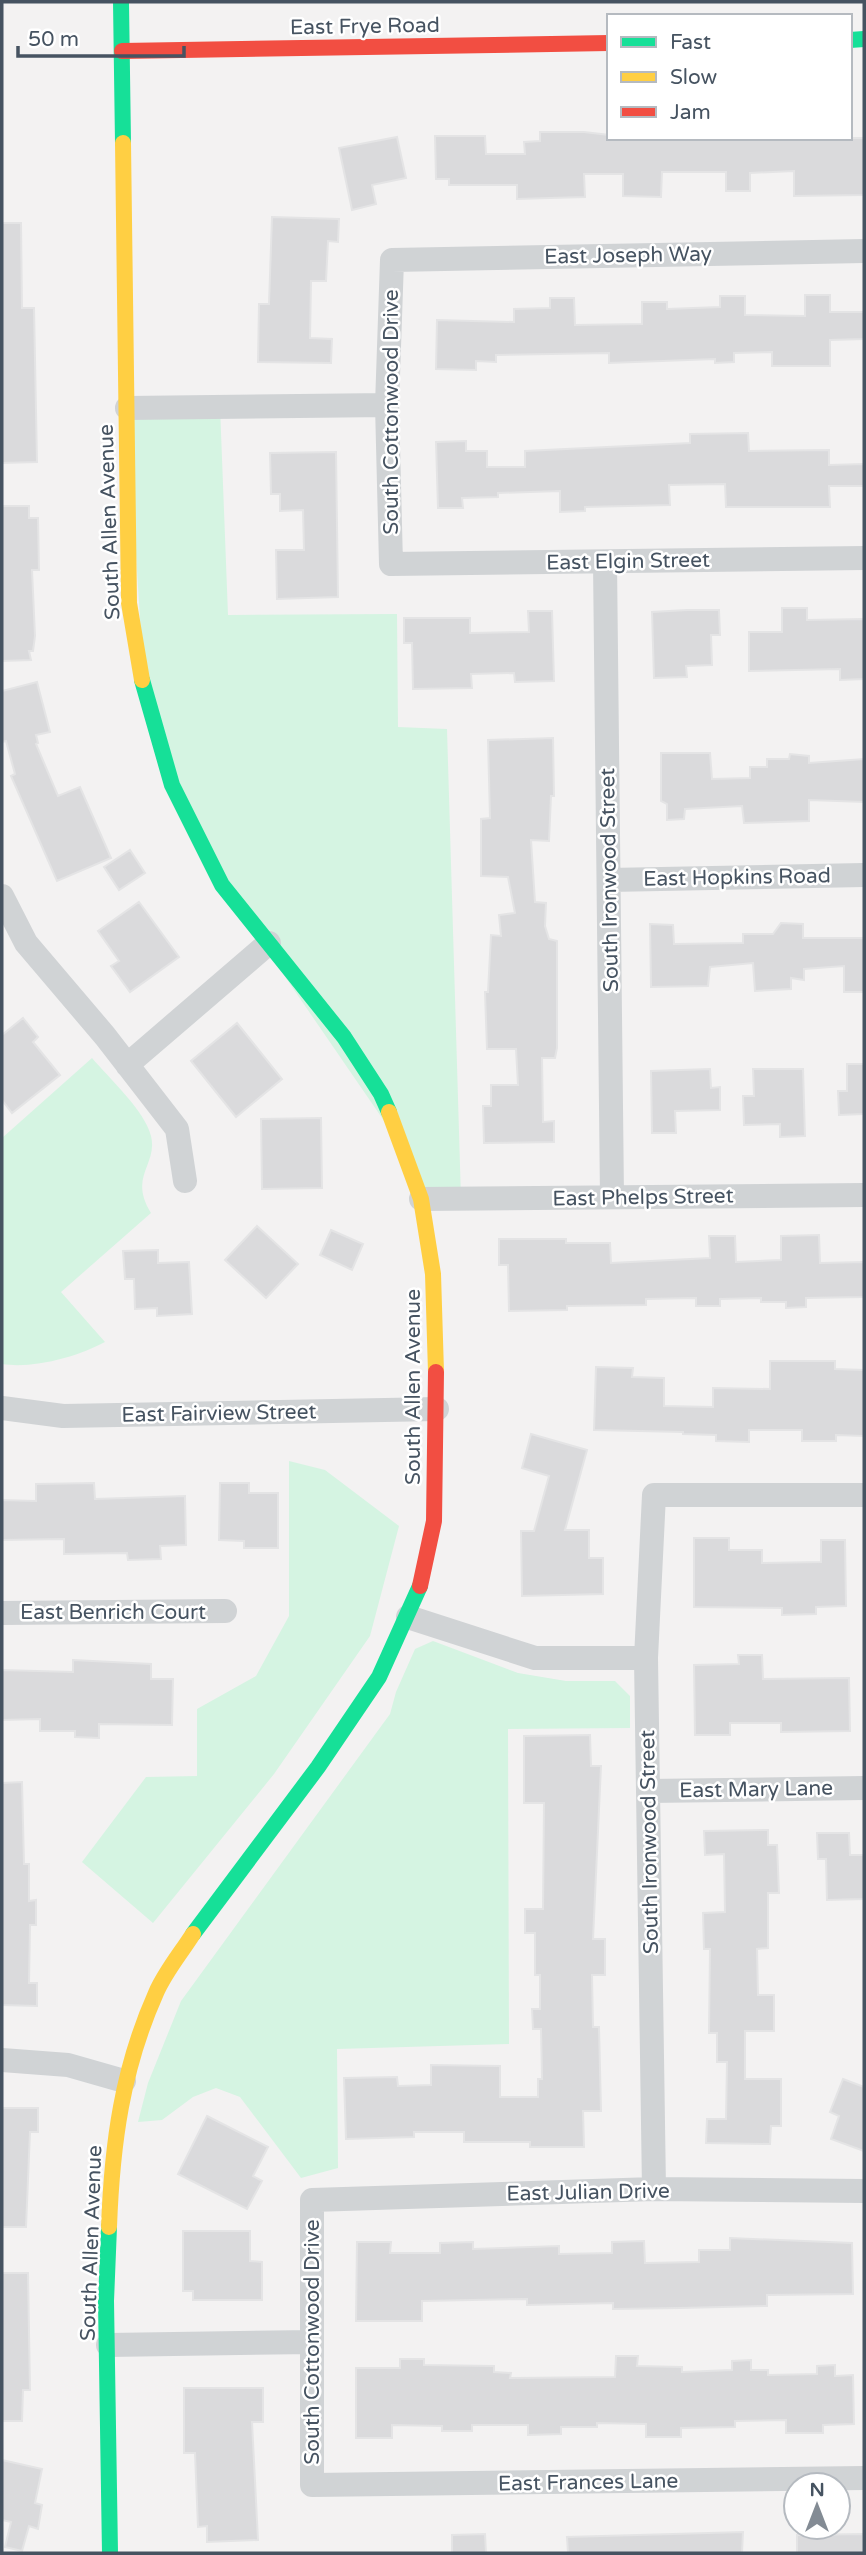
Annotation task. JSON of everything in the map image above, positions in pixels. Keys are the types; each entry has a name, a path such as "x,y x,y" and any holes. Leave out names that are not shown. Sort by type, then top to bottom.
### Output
{"street":[{"name":"South Allen Avenue","path":"110,2553 108,2345 111,2169 124,2081 157,1991 202,1920 318,1767 379,1677 418,1595 434,1521 437,1409 433,1274 421,1199 381,1094 344,1037 222,885 172,785 145,700 129,603 121,2"},
{"name":"East Frye Road","path":"122,51 607,43"},
{"name":"East Joseph Way","path":"392,260 864,251"},
{"name":"South Cottonwood Drive","path":"391,564 387,405 392,260"},
{"path":"127,408 387,405"},
{"name":"East Elgin Street","path":"391,564 864,558"},
{"name":"South Ironwood Street","path":"605,562 612,1198"},
{"name":"East Hopkins Road","path":"609,880 864,875"},
{"path":"2,896 26,943 177,1129 185,1181"},
{"path":"127,1065 269,943"},
{"name":"East Phelps Street","path":"421,1199 864,1195"},
{"name":"East Fairview Street","path":"2,1408 63,1416 437,1409"},
{"name":"South Ironwood Street","path":"654,2189 646,1658 654,1495 864,1495"},
{"name":"East Benrich Court","path":"2,1613 225,1611"},
{"path":"408,1616 535,1658 646,1658"},
{"name":"East Mary Lane","path":"648,1791 864,1788"},
{"path":"2,2060 68,2065 124,2081"},
{"name":"East Julian Drive","path":"312,2200 654,2189 864,2191"},
{"name":"South Cottonwood Drive","path":"312,2200 312,2485"},
{"path":"108,2345 312,2342"},
{"name":"East Frances Lane","path":"312,2485 864,2479"}],"green space":[{"path":"220,406 228,615 397,614 398,727 447,729 461,1199 421,1199 404,1150 222,885 145,700 127,408"},
{"path":"92,1058 142,1116 151,1136 151,1155 142,1189 151,1213 61,1292 105,1342 41,1363 2,1364 2,1138"},
{"path":"289,1461 325,1470 399,1526 370,1636 274,1774 153,1923 82,1862 146,1777 197,1776 197,1709 256,1676 289,1616"},
{"path":"433,1641 518,1673 566,1681 615,1681 630,1696 630,1728 508,1729 509,2044 337,2049 338,2168 301,2178 240,2097 216,2088 193,2097 162,2120 138,2122 148,2083 181,2001 390,1714 396,1692 415,1649"}],"building":[{"path":"540,132 584,132 607,135 607,140 864,138 864,195 794,196 794,171 750,173 750,191 726,191 726,172 662,172 661,197 623,196 623,174 584,174 585,197 517,199 517,185 449,185 449,179 436,179 435,136 485,136 486,154 525,154 524,142 540,141"},
{"path":"397,137 406,178 372,185 376,204 352,210 339,148"},
{"path":"272,217 339,219 338,242 328,241 326,281 311,281 310,338 332,339 331,363 258,362 259,304 269,304"},
{"path":"2,223 21,223 22,308 34,308 37,462 2,463"},
{"path":"805,295 830,295 830,312 864,312 864,339 830,340 830,366 772,366 772,352 734,353 734,362 715,363 715,359 609,363 609,353 496,355 496,362 476,361 476,370 436,369 437,320 514,322 514,309 550,308 550,298 574,298 575,325 642,324 642,302 667,302 667,309 720,307 720,296 745,296 745,315 805,316"},
{"path":"748,433 749,451 829,450 829,465 864,464 864,486 829,486 830,507 726,507 725,484 669,485 670,505 585,507 585,511 560,512 560,491 498,493 498,497 462,498 463,508 438,508 436,442 466,441 466,451 487,451 487,467 525,467 525,451 690,443 690,434"},
{"path":"336,452 338,597 277,599 276,550 304,550 303,510 280,511 280,494 271,494 270,453"},
{"path":"2,506 29,506 29,518 38,518 39,570 32,570 35,636 33,651 29,651 31,660 2,661"},
{"path":"782,608 807,608 807,620 864,619 864,679 840,680 840,669 749,671 749,632 782,632"},
{"path":"719,610 720,635 711,635 712,665 686,666 687,677 654,678 652,612"},
{"path":"528,611 552,611 554,681 515,682 514,673 471,674 472,688 413,689 412,643 404,643 404,618 470,618 470,633 529,632"},
{"path":"37,682 50,732 36,735 36,744 58,796 80,787 111,858 57,881 11,776 15,774 6,741 2,742 2,691"},
{"path":"553,738 554,796 551,796 549,841 531,840 535,902 546,903 545,926 549,939 557,941 557,1048 555,1058 542,1058 543,1122 554,1121 554,1142 484,1143 483,1106 491,1106 491,1085 518,1085 516,1049 487,1049 485,992 488,992 491,935 501,936 499,915 515,913 508,877 481,876 481,819 490,818 488,740"},
{"path":"661,753 710,753 712,779 750,778 750,767 767,767 767,759 789,759 790,754 809,756 809,763 864,759 864,802 809,800 809,821 744,823 742,806 685,809 684,819 667,820 667,804 661,801"},
{"path":"130,850 145,873 119,890 104,867"},
{"path":"139,902 179,957 130,992 111,966 119,961 98,931"},
{"path":"781,923 803,924 803,938 864,938 864,992 844,992 844,966 804,969 804,980 791,978 791,989 755,991 753,963 710,967 708,986 651,987 650,924 673,925 674,944 743,943 743,934 773,934"},
{"path":"23,1018 38,1037 33,1042 60,1075 12,1113 2,1100 2,1035"},
{"path":"237,1023 282,1079 236,1117 191,1061"},
{"path":"847,1064 864,1064 864,1114 839,1115 838,1091 847,1091"},
{"path":"710,1069 711,1088 720,1087 720,1110 675,1111 676,1133 652,1133 651,1071"},
{"path":"753,1069 803,1069 805,1136 780,1137 780,1124 744,1125 743,1096 754,1096"},
{"path":"321,1118 322,1188 262,1189 261,1119"},
{"path":"257,1226 298,1264 266,1298 225,1260"},
{"path":"331,1230 363,1244 352,1270 320,1255"},
{"path":"819,1235 820,1263 864,1262 864,1297 806,1298 806,1307 786,1308 786,1302 761,1302 761,1298 720,1299 720,1306 696,1306 696,1298 646,1299 646,1305 567,1306 567,1310 509,1311 508,1265 499,1265 499,1239 566,1239 566,1243 610,1243 611,1263 710,1258 709,1236 735,1236 736,1262 781,1260 781,1236"},
{"path":"158,1250 158,1263 189,1262 192,1314 157,1316 157,1308 135,1309 134,1279 125,1279 123,1251"},
{"path":"770,1361 835,1361 835,1369 864,1370 864,1436 836,1435 836,1441 802,1441 802,1430 749,1430 749,1442 716,1441 716,1435 683,1432 594,1430 596,1367 633,1368 632,1377 664,1378 664,1406 713,1407 713,1388 770,1389"},
{"path":"531,1434 587,1450 565,1530 589,1530 589,1558 603,1558 603,1594 522,1596 521,1531 534,1531 549,1476 522,1468"},
{"path":"94,1483 95,1499 185,1496 186,1545 160,1546 161,1559 128,1560 127,1553 64,1554 64,1539 2,1540 2,1500 36,1501 36,1484"},
{"path":"220,1483 249,1483 249,1493 278,1493 278,1548 244,1548 244,1541 219,1540"},
{"path":"694,1538 729,1538 729,1550 762,1550 762,1563 821,1562 821,1540 845,1540 846,1606 816,1607 816,1614 782,1615 782,1608 694,1607"},
{"path":"738,1655 762,1655 763,1679 849,1678 850,1731 781,1732 781,1723 730,1723 730,1735 695,1735 694,1665 739,1664"},
{"path":"73,1660 151,1664 151,1679 173,1679 172,1725 99,1724 99,1738 75,1737 75,1731 40,1731 40,1719 2,1720 2,1670 73,1672"},
{"path":"590,1735 591,1766 601,1766 593,1939 605,1939 605,1975 592,1975 593,2027 599,2027 601,2111 583,2111 584,2147 530,2147 530,2142 464,2142 464,2132 414,2132 414,2137 346,2139 344,2078 397,2077 398,2086 431,2085 431,2065 500,2066 500,2097 538,2097 538,2079 542,2079 541,2029 533,2029 532,2009 540,2009 540,1975 535,1975 535,1933 525,1933 525,1909 543,1909 544,1803 524,1803 524,1736"},
{"path":"22,1782 24,1864 29,1864 29,1901 36,1900 36,1925 30,1925 29,1983 37,1983 37,2006 2,2005 2,1783"},
{"path":"768,1830 768,1845 777,1845 779,1893 768,1893 768,1948 757,1949 758,1995 774,1995 774,2031 745,2031 745,2079 781,2079 781,2126 771,2126 770,2144 706,2143 707,2119 726,2119 727,2062 717,2062 717,2033 709,2033 710,1949 704,1949 703,1913 725,1912 724,1854 705,1855 704,1831"},
{"path":"817,1833 849,1833 850,1855 864,1855 864,1899 827,1900 826,1859 818,1859"},
{"path":"843,2079 864,2087 864,2151 831,2139 839,2116 830,2112"},
{"path":"2,2108 38,2108 38,2132 30,2132 26,2227 2,2227"},
{"path":"207,2116 268,2147 253,2176 262,2181 247,2209 178,2174"},
{"path":"183,2231 250,2231 250,2261 262,2262 262,2300 193,2300 193,2291 183,2291"},
{"path":"730,2238 852,2243 853,2294 767,2295 767,2306 680,2308 613,2309 613,2303 527,2305 527,2299 422,2301 422,2321 356,2321 357,2242 391,2242 390,2253 440,2253 440,2243 473,2242 473,2249 559,2246 559,2254 612,2253 612,2242 644,2241 645,2263 699,2262 699,2250 730,2250"},
{"path":"2,2273 28,2273 30,2390 23,2390 22,2421 2,2421"},
{"path":"616,2356 638,2356 637,2366 682,2367 682,2372 732,2370 732,2361 751,2360 751,2370 768,2370 768,2375 817,2374 817,2366 835,2365 835,2376 853,2375 854,2424 823,2425 823,2433 786,2433 786,2420 735,2421 735,2427 681,2428 681,2437 646,2437 646,2424 597,2423 597,2427 561,2427 561,2434 528,2435 528,2425 472,2425 472,2431 442,2431 442,2426 392,2425 392,2438 356,2438 356,2368 400,2368 400,2359 424,2359 424,2365 494,2366 494,2372 511,2373 510,2378 615,2377"},
{"path":"184,2388 263,2388 263,2422 252,2422 258,2540 207,2542 207,2526 198,2527 195,2453 184,2453"},
{"path":"2,2460 42,2469 35,2503 42,2505 38,2529 29,2526 22,2551 5,2547 11,2522 2,2520"},
{"path":"743,2532 742,2553 568,2553 567,2537"},
{"path":"485,2534 486,2553 452,2553 452,2535"},
{"path":"852,2534 863,2534 863,2553 797,2553 797,2541 852,2541"}],"traffic: fast":[{"path":"121,2 123,143"},
{"path":"852,40 864,39"},
{"path":"142,680 172,785 222,885 344,1037 381,1094 389,1112"},
{"path":"193,1934 318,1767 379,1677 420,1586"},
{"path":"109,2227 106,2301 110,2553"}],"traffic: slow":[{"path":"123,143 129,603 142,680"},
{"path":"389,1112 421,1199 433,1274 436,1372"},
{"path":"109,2227 116,2137 135,2050 160,1985 193,1934"}],"traffic: jam":[{"path":"122,51 607,43"},
{"path":"420,1586 434,1521 436,1372"}]}
